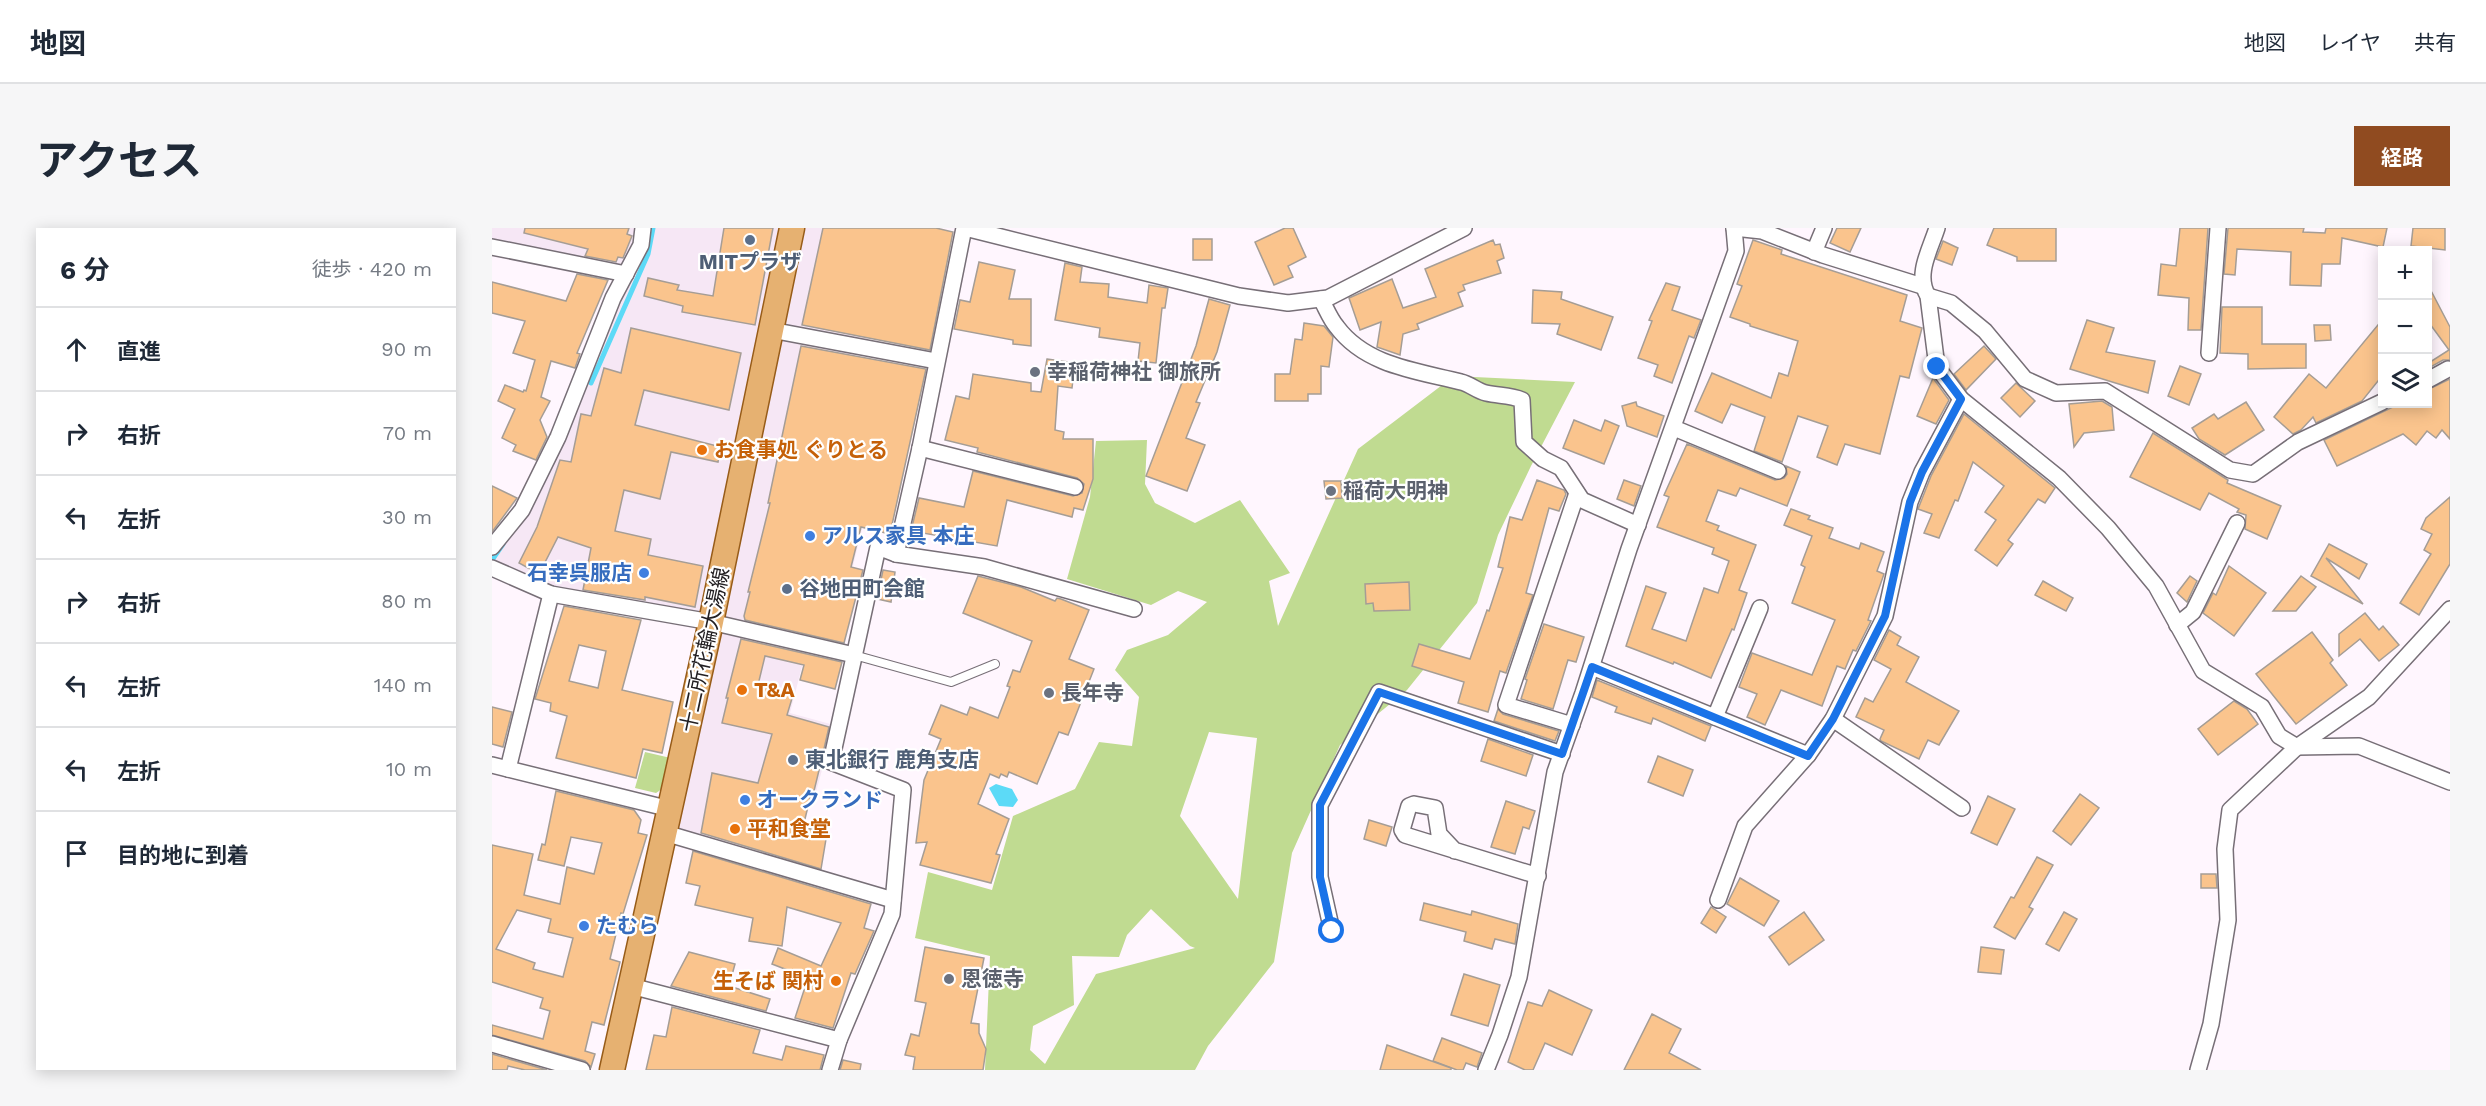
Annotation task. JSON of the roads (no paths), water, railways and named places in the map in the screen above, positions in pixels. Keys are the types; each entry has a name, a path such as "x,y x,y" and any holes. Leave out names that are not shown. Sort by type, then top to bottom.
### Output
{"main road":[{"name":"十二所花輪大湯線","path":"612,1070 711,622 792,228"}],"street":[{"path":"492,547 522,510 548,458 613,298 641,245 643,228"},
{"path":"896,554 920,448 936,361 971,229 1239,296 1288,303 1328,298 1464,228"},
{"path":"1486,1070 1520,977 1555,772 1638,525 1736,251 1734,228 1762,231 1925,291 1951,303 1985,332 2025,379 2056,393 2105,391 2230,470 2253,474 2298,442 2378,404"},
{"path":"1814,252 1824,228"},
{"path":"1937,228 1922,271 1937,367 1961,399 2059,478 2108,528 2156,586 2203,671 2262,706 2278,736 2297,747 2359,746 2450,782"},
{"path":"2209,353 2218,228"},
{"path":"492,247 626,274"},
{"path":"1321,299 1337,327 1353,343 1376,358 1404,369 1464,383 1485,393 1511,396 1522,400 1524,442 1543,459 1561,468 1582,500 1638,525"},
{"path":"771,330 936,361"},
{"path":"2432,377 2448,369"},
{"path":"1718,900 1745,826 1808,756 1833,719 1885,616 1910,502 1922,472 1961,399"},
{"path":"1674,428 1778,471"},
{"path":"920,448 1075,487"},
{"path":"1572,725 1506,705 1577,493"},
{"path":"2177,625 2193,612 2237,523"},
{"path":"830,1070 839,1040 892,914 903,790 831,762 878,547 896,554 984,567 1134,609"},
{"path":"492,568 550,594 711,622 854,655"},
{"path":"508,769 550,594"},
{"path":"1715,717 1760,608"},
{"path":"2198,1070 2211,1024 2228,920 2225,849 2230,810 2297,747 2369,697 2450,609"},
{"path":"1592,667 1808,756"},
{"path":"1332,931 1320,877 1320,805 1379,692 1562,754"},
{"path":"1833,719 1962,808"},
{"path":"492,765 670,809"},
{"path":"665,833 893,900"},
{"path":"1455,851 1538,876"},
{"path":"631,986 839,1040"},
{"path":"492,1044 582,1070"}],"lane":[{"path":"854,655 951,682 995,664"}],"water":[{"path":"996,784 1012,789 1018,800 1013,807 999,806 989,788"}],"waterway":[{"path":"591,383 648,254 653,228"},
{"path":"492,560 503,544"}],"place":[{"name":"MITプラザ","path":"750,240"},
{"name":"幸稲荷神社 御旅所","path":"1035,372"},
{"name":"お食事処 ぐりとる","path":"702,450"},
{"name":"稲荷大明神","path":"1331,491"},
{"name":"アルス家具 本庄","path":"810,536"},
{"name":"石幸呉服店","path":"644,573"},
{"name":"谷地田町会館","path":"787,589"},
{"name":"T&A","path":"742,690"},
{"name":"長年寺","path":"1049,693"},
{"name":"東北銀行 鹿角支店","path":"793,760"},
{"name":"オークランド","path":"745,800"},
{"name":"平和食堂","path":"735,829"},
{"name":"たむら","path":"584,926"},
{"name":"恩徳寺","path":"949,979"},
{"name":"生そば 関村","path":"836,981"}]}
